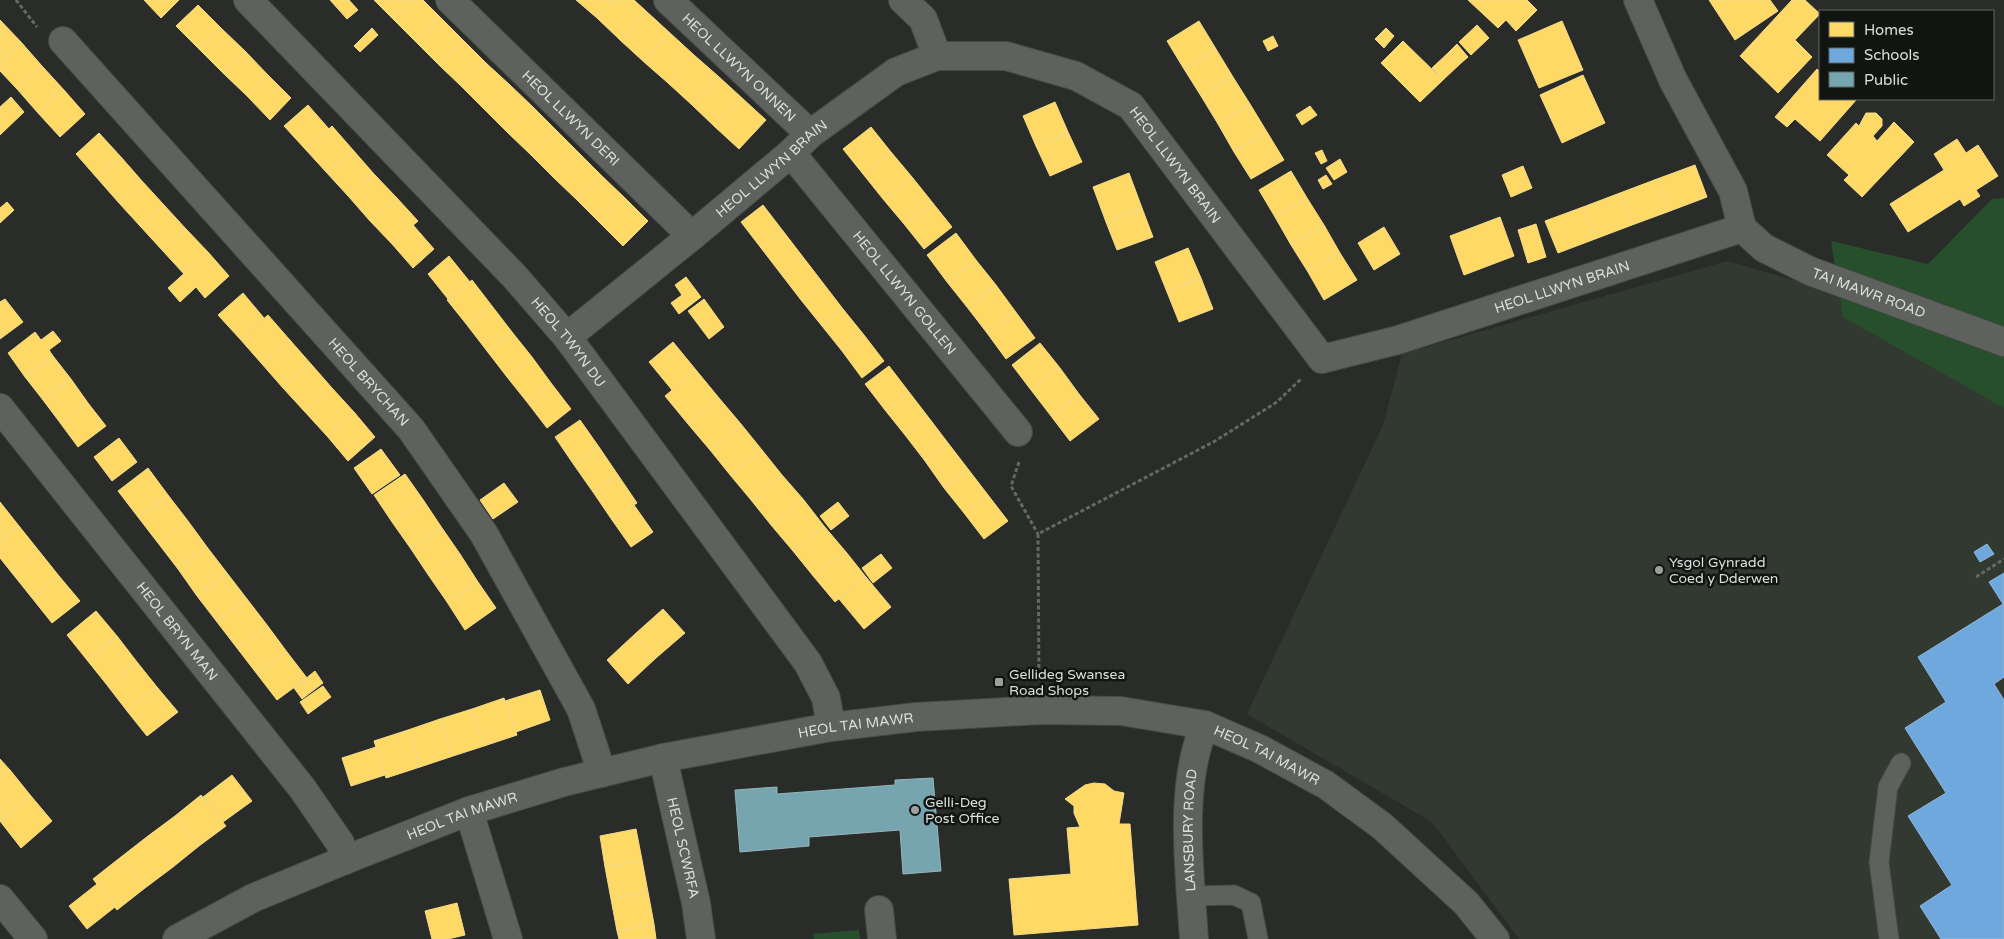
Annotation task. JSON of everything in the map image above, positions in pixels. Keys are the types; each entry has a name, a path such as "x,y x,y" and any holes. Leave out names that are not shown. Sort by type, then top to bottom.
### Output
{"street":[{"name":"HEOL TWYN DU","path":"248,0 515,277 567,336 808,663 826,698 831,727"},
{"name":"HEOL LLWYN DERI","path":"450,0 692,236"},
{"name":"HEOL LLWYN ONNEN","path":"668,0 810,134"},
{"path":"903,0 923,19 932,38 936,56"},
{"path":"1638,0 1673,80 1732,191 1742,228"},
{"name":"HEOL BRYCHAN","path":"63,41 411,430 484,534 581,709 602,773"},
{"name":"HEOL LLWYN BRAIN","path":"567,336 692,236 791,153 810,134 896,72 936,56 1006,56 1076,76 1131,106 1322,360 1398,340 1742,228"},
{"name":"HEOL LLWYN GOLLEN","path":"791,153 1018,432"},
{"name":"TAI MAWR ROAD","path":"1742,228 1764,248 1810,271 2004,342"},
{"name":"HEOL BRYN MAN","path":"0,408 302,788 340,843 345,860"},
{"name":"HEOL TAI MAWR","path":"177,939 253,898 345,860 469,811 564,782 663,758 831,727 916,717 1041,710 1121,711 1205,725 1260,749 1326,784 1382,826 1466,903 1495,939"},
{"name":"LANSBURY ROAD","path":"1194,939 1189,796 1196,746 1205,725"},
{"name":"HEOL SCWRFA","path":"663,758 696,902 701,939"},
{"path":"469,811 508,939"},
{"path":"0,899 33,939"},
{"path":"879,910 882,939"}],"lane":[{"path":"1889,939 1879,862 1888,787 1901,763"},
{"path":"1191,896 1234,894 1251,902 1258,939"}],"path":[{"path":"1038,534 1215,441 1276,402 1322,360"},
{"path":"1018,432 1027,439 1011,486 1038,534 1041,710"},
{"path":"1976,577 2004,558"}],"shaded area":[{"name":"Ysgol Gynradd Coed y Dderwen","path":"1727,261 1849,296 2004,353 2004,939 1519,939 1432,822 1247,714 1383,425 1402,354"}],"green space":[{"path":"2004,198 2004,408 1843,317 1831,241 1928,264 1992,199"},
{"path":"859,930 860,939 814,939 813,934"}],"building: Homes":[{"path":"144,0 179,0 161,18"},
{"path":"330,0 349,0 358,10 347,19"},
{"path":"374,0 411,0 393,19"},
{"path":"411,0 423,0 440,17 416,42 393,19"},
{"path":"576,0 613,0 597,18"},
{"path":"613,0 634,0 646,11 620,40 597,18"},
{"path":"1468,0 1527,0 1537,10 1516,31 1506,20 1498,28"},
{"path":"1709,0 1770,0 1778,11 1735,40"},
{"path":"1792,0 1805,0 1819,13 1795,40 1812,57 1778,93 1740,56"},
{"path":"198,5 221,28 200,50 176,26"},
{"path":"646,11 670,33 644,62 620,40"},
{"path":"440,17 463,40 439,65 416,42"},
{"path":"0,20 21,42 0,62"},
{"path":"1199,21 1216,49 1184,69 1167,41"},
{"path":"1562,21 1583,70 1539,88 1518,40"},
{"path":"1477,25 1489,38 1471,55 1459,42"},
{"path":"221,28 245,51 223,73 200,50"},
{"path":"372,28 378,35 360,52 354,46"},
{"path":"1386,28 1394,36 1384,48 1375,39"},
{"path":"670,33 694,55 668,83 644,62"},
{"path":"1273,36 1278,46 1268,51 1263,41"},
{"path":"463,40 486,63 462,87 439,65"},
{"path":"1403,41 1443,80 1420,102 1381,63"},
{"path":"21,42 42,66 17,89 0,71 0,62"},
{"path":"1457,44 1468,57 1460,64 1449,52"},
{"path":"1216,49 1233,77 1201,96 1184,69"},
{"path":"245,51 268,75 247,96 223,73"},
{"path":"1449,52 1460,64 1443,80 1432,68"},
{"path":"694,55 718,76 692,105 668,83"},
{"path":"486,63 510,85 485,110 462,87"},
{"path":"42,66 64,90 38,113 17,89"},
{"path":"1817,69 1819,71 1819,100 1856,100 1820,141 1795,119 1787,127 1775,117"},
{"path":"268,75 291,98 270,120 247,96"},
{"path":"1583,75 1605,123 1562,143 1540,95"},
{"path":"718,76 742,98 715,127 692,105"},
{"path":"1233,77 1250,104 1218,124 1201,96"},
{"path":"510,85 533,107 508,133 485,110"},
{"path":"64,90 85,114 60,137 38,113"},
{"path":"11,97 24,112 0,135 0,107"},
{"path":"742,98 766,120 739,149 715,127"},
{"path":"1055,102 1068,132 1036,146 1023,116"},
{"path":"1250,104 1267,132 1234,152 1218,124"},
{"path":"308,105 329,129 306,150 284,126"},
{"path":"1310,106 1317,115 1302,125 1296,115"},
{"path":"533,107 556,130 531,155 508,133"},
{"path":"1866,113 1876,113 1882,119 1882,126 1873,136 1877,141 1894,122 1914,142 1862,197 1844,180 1849,175 1827,155 1856,123 1859,126"},
{"path":"332,126 353,150 327,173 306,150"},
{"path":"871,127 891,152 863,174 843,149"},
{"path":"556,130 579,153 554,178 531,155"},
{"path":"1068,132 1082,162 1050,176 1036,146"},
{"path":"1267,132 1284,160 1251,179 1234,152"},
{"path":"99,133 121,157 97,178 76,154"},
{"path":"1957,139 1966,153 1978,145 1998,176 1976,190 1980,196 1964,206 1960,199 1908,232 1890,204 1944,170 1934,154"},
{"path":"353,150 374,174 349,197 327,173"},
{"path":"1322,150 1327,161 1321,164 1315,153"},
{"path":"891,152 912,177 883,199 863,174"},
{"path":"579,153 602,176 577,200 554,178"},
{"path":"121,157 142,181 119,203 97,178"},
{"path":"1340,159 1347,172 1334,180 1326,168"},
{"path":"1695,165 1707,197 1670,211 1657,179"},
{"path":"1523,166 1532,188 1511,197 1502,175"},
{"path":"1291,171 1307,198 1275,217 1259,190"},
{"path":"1129,173 1142,208 1106,222 1093,187"},
{"path":"374,174 396,197 370,221 349,197"},
{"path":"1326,175 1332,184 1323,189 1318,180"},
{"path":"602,176 625,198 600,223 577,200"},
{"path":"912,177 932,202 904,224 883,199"},
{"path":"1657,179 1670,211 1632,225 1620,193"},
{"path":"142,181 164,205 140,226 119,203"},
{"path":"1620,193 1632,225 1595,239 1583,207"},
{"path":"396,197 418,221 392,244 370,221"},
{"path":"625,198 648,221 623,246 600,223"},
{"path":"1307,198 1324,225 1291,245 1275,217"},
{"path":"7,202 14,210 0,223 0,208"},
{"path":"932,202 952,227 924,249 904,224"},
{"path":"164,205 186,229 162,250 140,226"},
{"path":"763,205 783,231 761,248 741,222"},
{"path":"1583,207 1595,239 1558,253 1545,221"},
{"path":"1142,208 1153,237 1117,250 1106,222"},
{"path":"1500,217 1514,256 1464,275 1450,236"},
{"path":"1536,224 1546,257 1528,263 1518,230"},
{"path":"413,225 434,249 413,268 392,244"},
{"path":"1324,225 1340,253 1308,272 1291,245"},
{"path":"1384,227 1400,254 1374,270 1358,243"},
{"path":"186,229 208,252 184,274 162,250"},
{"path":"783,231 803,257 781,274 761,248"},
{"path":"956,233 976,260 947,282 927,255"},
{"path":"1188,248 1201,278 1167,292 1155,262"},
{"path":"208,252 229,276 205,298 196,287 180,302 168,288"},
{"path":"1340,253 1357,280 1324,300 1308,272"},
{"path":"449,256 470,282 448,299 428,274"},
{"path":"803,257 823,283 801,300 781,274"},
{"path":"976,260 996,285 967,307 947,282"},
{"path":"686,277 701,297 679,314 671,303 682,295 675,285"},
{"path":"1201,278 1213,309 1179,322 1167,292"},
{"path":"472,280 492,306 467,325 447,300"},
{"path":"823,283 843,309 822,326 801,300"},
{"path":"996,285 1015,311 987,333 967,307"},
{"path":"243,293 264,318 240,339 218,315"},
{"path":"5,299 23,322 0,339 0,302"},
{"path":"704,299 724,327 709,339 688,311"},
{"path":"492,306 512,332 487,351 467,325"},
{"path":"843,309 864,335 842,351 822,326"},
{"path":"1015,311 1035,338 1006,359 987,333"},
{"path":"268,315 289,339 262,364 240,339"},
{"path":"53,331 61,341 49,350 53,356 25,377 8,353 35,332 41,340"},
{"path":"512,332 532,357 507,377 487,351"},
{"path":"864,335 884,361 862,378 842,351"},
{"path":"289,339 311,364 283,388 262,364"},
{"path":"673,342 696,370 672,390 649,362"},
{"path":"1040,343 1060,368 1031,390 1012,365"},
{"path":"53,356 71,379 43,400 25,377"},
{"path":"532,357 551,383 527,402 507,377"},
{"path":"311,364 332,388 305,412 283,388"},
{"path":"889,366 909,392 885,410 865,384"},
{"path":"1060,368 1079,394 1051,416 1031,390"},
{"path":"696,370 719,398 688,424 665,396"},
{"path":"71,379 88,403 61,424 43,400"},
{"path":"551,383 571,409 547,428 527,402"},
{"path":"332,388 354,412 327,436 305,412"},
{"path":"909,392 929,418 905,435 885,410"},
{"path":"1079,394 1099,419 1070,441 1051,416"},
{"path":"719,398 741,424 710,450 688,424"},
{"path":"88,403 106,426 78,447 61,424"},
{"path":"354,412 375,437 348,461 327,436"},
{"path":"929,418 948,443 925,461 905,435"},
{"path":"580,420 599,447 574,465 555,437"},
{"path":"741,424 762,450 731,476 710,450"},
{"path":"119,438 137,462 112,481 94,457"},
{"path":"948,443 968,469 944,488 925,461"},
{"path":"599,447 618,475 593,492 574,465"},
{"path":"381,449 400,475 372,494 354,468"},
{"path":"762,450 782,475 751,500 731,476"},
{"path":"148,468 168,495 138,517 118,491"},
{"path":"968,469 988,495 964,513 944,488"},
{"path":"405,474 424,501 392,522 374,495"},
{"path":"618,475 637,503 612,520 593,492"},
{"path":"782,475 803,499 771,525 751,500"},
{"path":"504,483 518,502 493,519 480,500"},
{"path":"168,495 188,521 158,543 138,517"},
{"path":"988,495 1008,521 984,539 964,513"},
{"path":"803,499 824,526 793,551 771,525"},
{"path":"424,501 442,528 411,549 392,522"},
{"path":"0,502 19,526 0,540"},
{"path":"838,502 849,516 831,530 820,516"},
{"path":"634,505 653,532 631,547 612,520"},
{"path":"188,521 207,547 178,569 158,543"},
{"path":"19,526 39,551 12,573 0,558 0,540"},
{"path":"824,526 846,552 814,577 793,551"},
{"path":"442,528 460,554 429,576 411,549"},
{"path":"207,547 227,573 197,596 178,569"},
{"path":"39,551 59,576 32,598 12,573"},
{"path":"846,552 866,577 835,602 814,577"},
{"path":"460,554 478,582 447,602 429,576"},
{"path":"881,554 892,568 873,583 862,568"},
{"path":"227,573 247,599 217,622 197,596"},
{"path":"59,576 80,601 52,623 32,598"},
{"path":"866,577 891,607 864,629 839,599"},
{"path":"478,582 496,608 465,630 447,602"},
{"path":"247,599 267,625 237,648 217,622"},
{"path":"663,609 685,633 656,658 635,634"},
{"path":"96,611 117,636 87,660 67,635"},
{"path":"267,625 287,652 257,674 237,648"},
{"path":"635,634 656,658 628,684 607,660"},
{"path":"117,636 137,662 107,685 87,660"},
{"path":"287,652 307,678 277,700 257,674"},
{"path":"137,662 157,687 127,711 107,685"},
{"path":"315,671 323,683 302,699 294,688"},
{"path":"323,686 331,697 308,714 300,702"},
{"path":"157,687 178,712 147,736 127,711"},
{"path":"540,690 550,720 516,732 505,701"},
{"path":"504,698 517,735 484,746 472,709"},
{"path":"472,709 484,746 453,756 440,719"},
{"path":"440,719 453,756 420,767 408,730"},
{"path":"408,730 420,767 386,778 374,741"},
{"path":"376,747 385,775 351,786 342,758"},
{"path":"0,759 10,770 0,778"},
{"path":"10,770 31,796 0,821 0,778"},
{"path":"232,775 252,801 223,822 203,797"},
{"path":"1094,783 1105,784 1114,791 1124,793 1119,824 1130,824 1138,925 1014,935 1009,879 1071,874 1067,828 1080,827 1074,813 1074,806 1065,799 1085,785"},
{"path":"201,795 226,826 199,846 175,816"},
{"path":"31,796 52,821 21,848 0,821"},
{"path":"175,816 199,846 173,867 148,836"},
{"path":"636,829 642,860 605,867 600,836"},
{"path":"148,836 173,867 145,888 121,857"},
{"path":"121,857 145,888 117,910 93,879"},
{"path":"642,860 648,892 611,899 605,867"},
{"path":"97,884 115,907 87,929 69,906"},
{"path":"648,892 654,924 617,931 611,899"},
{"path":"457,903 465,935 448,939 432,939 425,911"},
{"path":"654,924 656,939 619,939 617,931"}],"building: Schools":[{"path":"1987,544 1994,554 1980,562 1974,552"},
{"path":"2004,573 2004,677 1994,684 2004,700 2004,939 1941,939 1920,906 1952,885 1908,816 1946,793 1905,728 1946,702 1918,657 2003,604 1989,582"}],"building: Public":[{"path":"933,778 941,871 903,874 900,830 809,837 809,846 740,852 735,790 777,787 777,794 895,785 895,780"}],"place":[{"name":"Ysgol Gynradd Coed y Dderwen","path":"1659,570"},
{"name":"Gellideg Swansea Road Shops","path":"999,682"},
{"name":"Gelli-Deg Post Office","path":"915,810"}]}
